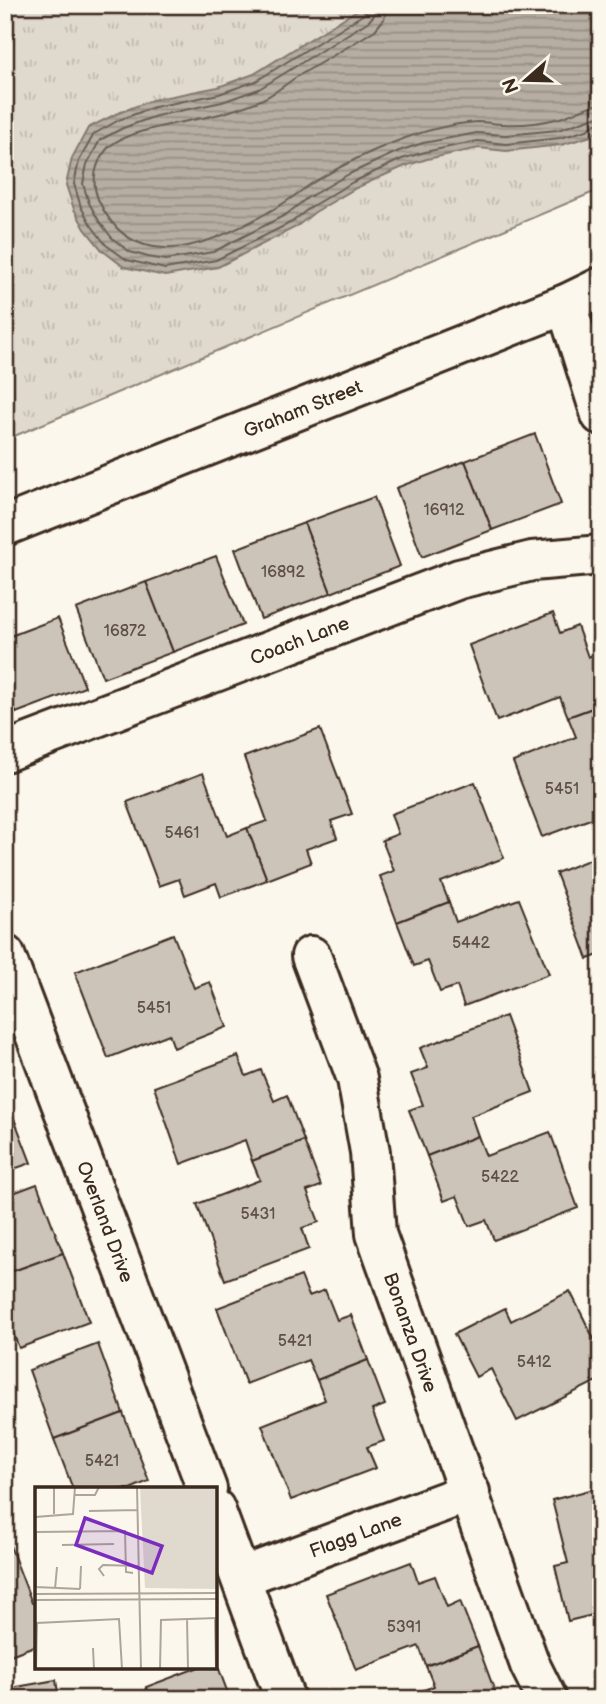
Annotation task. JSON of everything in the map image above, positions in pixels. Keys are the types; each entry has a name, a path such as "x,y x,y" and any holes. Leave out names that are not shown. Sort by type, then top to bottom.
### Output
{"street":[{"name":"Graham Street","path":"5,526 601,288"},
{"path":"566,304 601,415"},
{"name":"Coach Lane","path":"5,752 459,579 532,561 601,555"},
{"name":"Overland Drive","path":"5,955 207,1487"},
{"name":"Bonanza Drive","path":"311,956 356,1079 370,1152 376,1234 530,1665 547,1699"},
{"name":"Flagg Lane","path":"241,1577 470,1492"},
{"path":"217,1514 285,1699"}],"green space":[{"path":"5,5 601,5 601,189 5,440"}],"water":[{"path":"365,5 601,5 601,128 591,136 561,145 506,151 479,148 405,166 356,188 315,212 296,227 218,267 165,276 124,267 102,250 85,229 74,209 66,185 72,158 88,128 152,100 218,87 254,74"}],"building":[{"path":"535,434 561,504 492,530 465,461"},
{"path":"465,461 492,530 422,557 396,488"},
{"path":"374,497 400,566 331,593 304,523"},
{"path":"304,523 331,593 261,619 235,549"},
{"path":"216,556 243,625 173,652 146,582"},
{"path":"146,582 173,652 103,678 76,609"},
{"path":"553,613 560,633 577,626 588,657 601,652 601,705 568,717 560,697 497,721 469,645"},
{"path":"58,618 85,687 16,713 5,687 5,638"},
{"path":"5,687 16,713 5,717"},
{"path":"601,705 601,815 542,837 513,762 576,737 568,717"},
{"path":"320,729 352,814 331,821 337,838 306,849 311,863 267,880 247,828 267,821 244,757"},
{"path":"203,773 227,836 247,828 267,880 221,897 216,883 185,895 179,879 159,886 127,802"},
{"path":"475,782 504,858 441,882 449,902 397,922 380,876 394,871 382,840 398,834 391,814"},
{"path":"601,855 601,954 588,959 556,873"},
{"path":"519,899 549,974 464,1006 457,986 440,992 428,961 414,966 397,922 449,902 456,922"},
{"path":"173,934 194,988 210,982 227,1027 174,1048 169,1034 108,1058 75,972"},
{"path":"505,1016 533,1092 471,1116 478,1136 427,1156 409,1110 423,1105 411,1074 428,1068 420,1048"},
{"path":"238,1056 246,1076 261,1070 274,1101 287,1095 304,1141 252,1161 245,1140 181,1164 154,1087"},
{"path":"5,1095 31,1163 5,1172"},
{"path":"550,1132 578,1208 494,1240 486,1220 469,1226 457,1196 444,1201 427,1156 478,1136 486,1156"},
{"path":"304,1141 321,1186 307,1191 319,1222 302,1228 309,1249 225,1280 197,1204 260,1180 252,1161"},
{"path":"37,1184 63,1253 5,1274 5,1196"},
{"path":"63,1253 89,1322 19,1348 5,1312 5,1274"},
{"path":"301,1276 309,1296 325,1290 337,1320 351,1315 368,1360 317,1380 308,1360 246,1384 217,1308"},
{"path":"570,1291 601,1353 601,1379 517,1421 491,1369 476,1377 454,1334 505,1308 511,1321"},
{"path":"98,1344 123,1413 54,1439 29,1370"},
{"path":"368,1360 385,1405 372,1410 384,1441 367,1447 376,1468 291,1500 262,1425 325,1400 317,1380"},
{"path":"123,1413 149,1481 135,1487 72,1487 54,1439"},
{"path":"601,1487 601,1613 568,1621 555,1566 568,1563 552,1500"},
{"path":"5,1533 32,1603 35,1602 35,1646 5,1657"},
{"path":"411,1562 418,1582 435,1576 447,1607 460,1601 478,1646 426,1666 419,1646 356,1670 326,1594"},
{"path":"478,1646 495,1692 482,1699 402,1699 434,1686 426,1666"},
{"path":"217,1664 230,1699 150,1699 146,1687 194,1669 217,1669"},
{"path":"56,1680 59,1699 5,1699 5,1689"}]}
